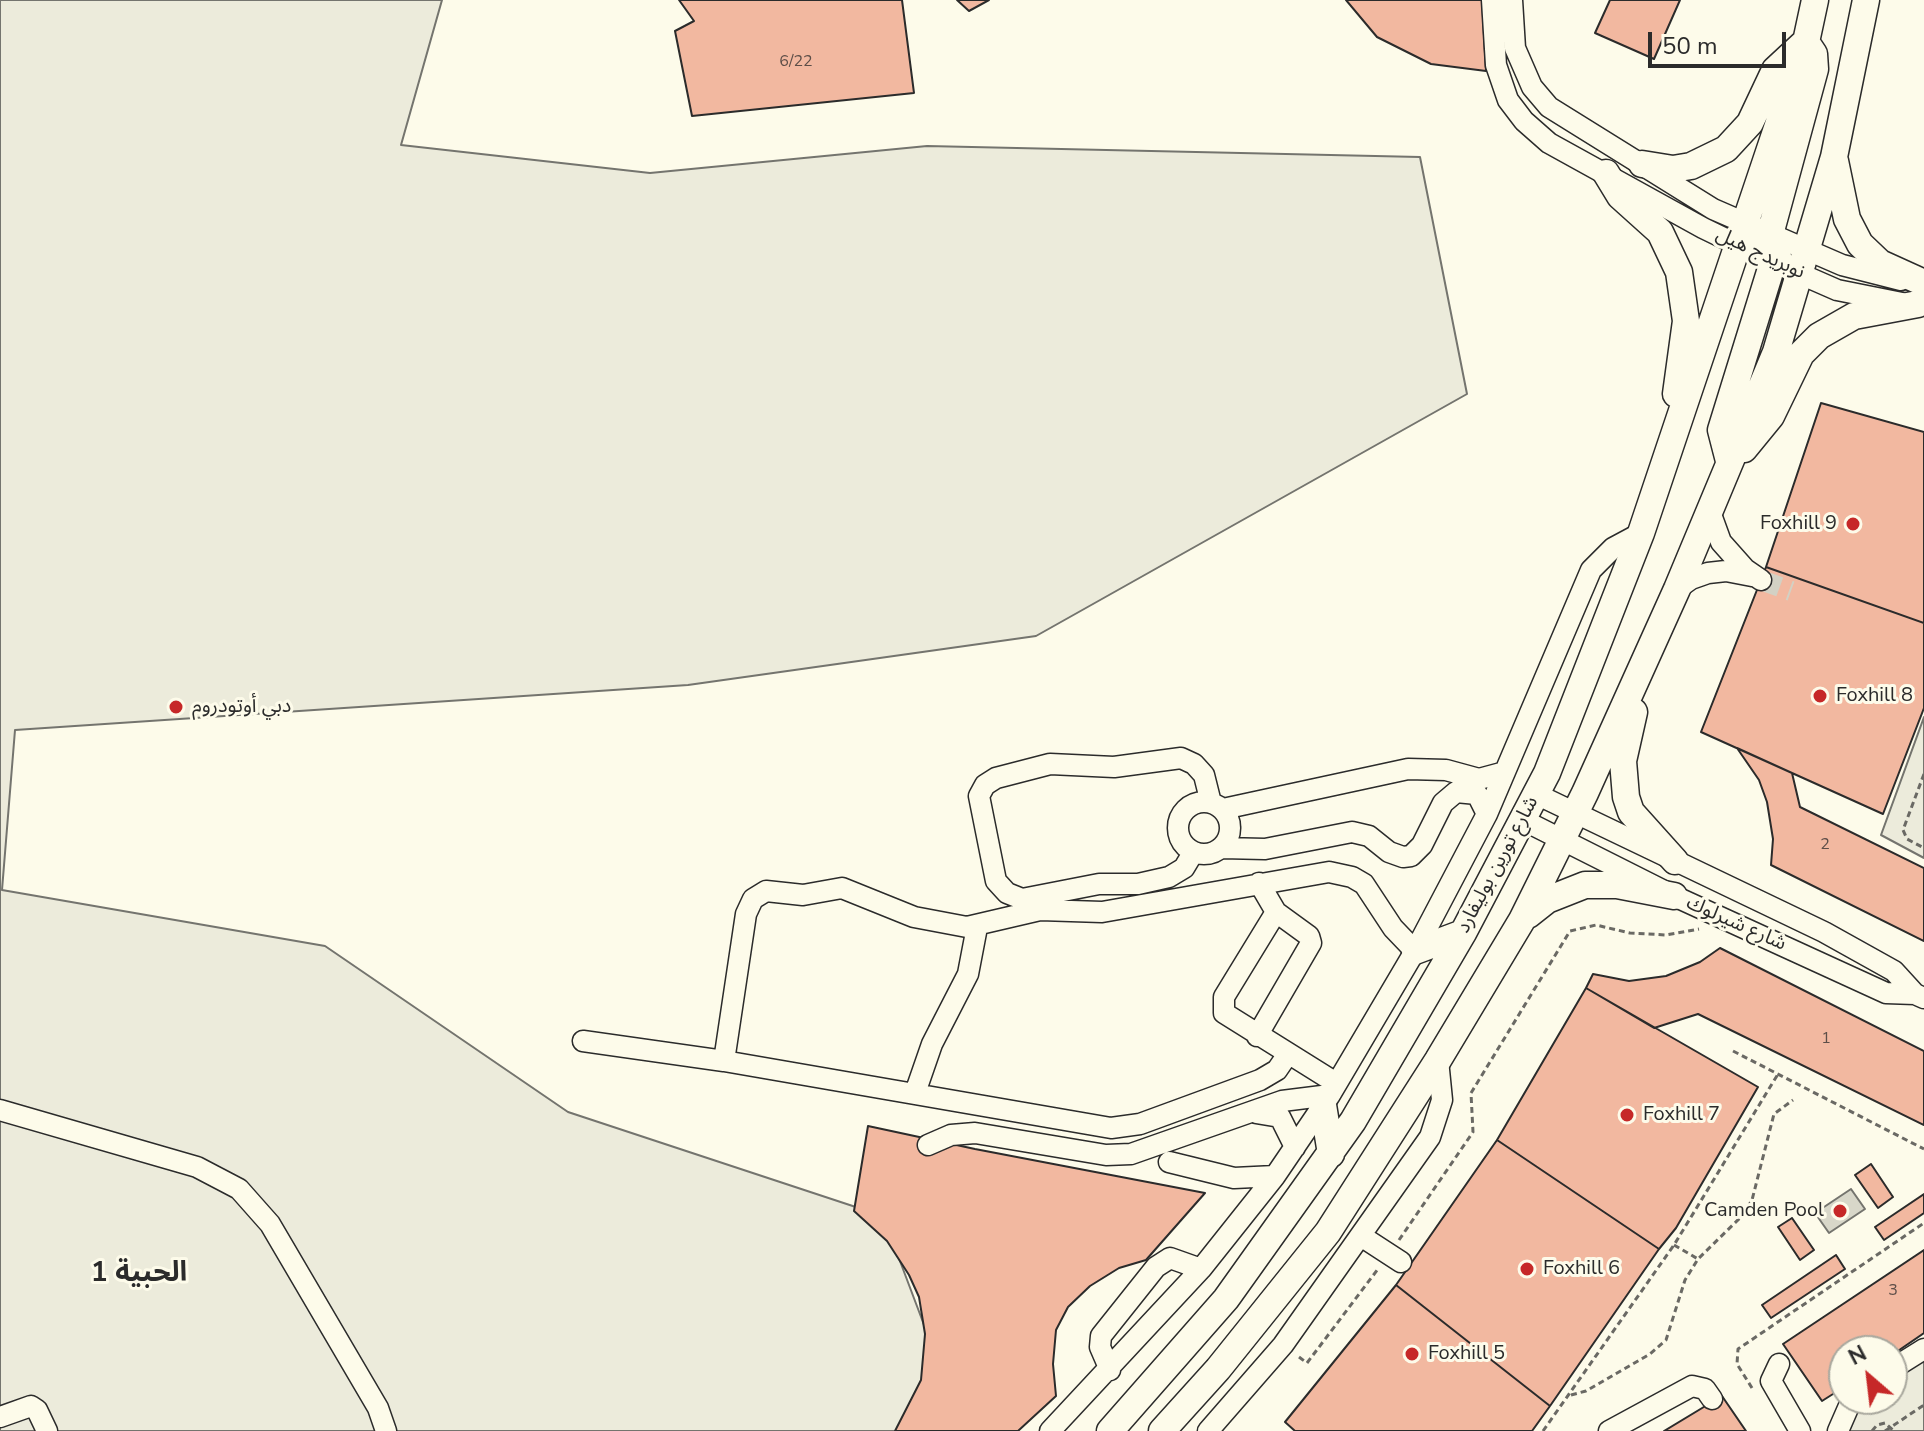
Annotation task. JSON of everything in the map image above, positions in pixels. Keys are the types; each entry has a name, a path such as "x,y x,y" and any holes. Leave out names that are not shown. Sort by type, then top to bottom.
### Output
{"main road":[{"path":"1642,164 1673,169 1691,166 1726,149 1750,123 1775,70 1806,42 1815,0"},
{"path":"1162,1431 1218,1369 1328,1232 1438,1060 1522,920 1575,813 1630,697 1776,352 1834,157 1866,0"},
{"path":"1804,262 1780,258 1771,235 1815,69 1814,54 1806,42"},
{"name":"شارع تورين بوليفارد","path":"1110,1431 1226,1299 1331,1154 1463,933 1523,820 1584,686 1641,533 1806,42"},
{"path":"1834,157 1847,219 1860,244 1922,294"},
{"path":"1606,173 1620,196 1660,232 1679,272 1686,321 1676,390 1683,412"},
{"path":"1729,461 1721,430 1773,262 1768,246 1739,234"},
{"path":"1729,461 1760,433 1801,354 1819,336 1854,316 1922,294"},
{"path":"1630,697 1634,722 1623,761 1626,797 1631,812 1675,861"},
{"path":"1522,920 1547,900 1585,885 1617,885 1674,896"},
{"path":"1415,951 1463,933"},
{"path":"1330,1094 1331,1154"},
{"path":"1328,1232 1309,1232 1305,1222 1353,1153 1357,1142 1353,1121"}],"street":[{"name":"نوبريدج هيل","path":"1492,0 1496,65 1508,100 1524,121 1549,143 1606,173 1739,234 1771,235"},
{"name":"نوبريدج هيل","path":"1512,0 1515,48 1532,87 1549,107 1642,164 1739,234"},
{"name":"نوبريدج هيل","path":"1773,262 1804,262 1857,296 1922,294"},
{"path":"1677,589 1691,579 1708,573 1744,573 1761,580 1745,569 1721,542 1709,509"},
{"path":"1050,1431 1201,1269 1275,1176 1330,1094 1415,951 1487,814 1591,570 1604,555 1641,533"},
{"path":"1193,853 1184,868 1169,877 1138,884 1099,884 1022,899 1007,893 996,881 979,796 985,785 996,778 1050,764 1136,765 1174,758 1187,760 1200,769 1230,829 1222,848"},
{"path":"1487,814 1477,794 1458,782 1408,769 1217,806 1190,805 1180,816 1179,837 1193,853 1208,854 1222,848 1265,849 1352,832 1369,836 1395,856 1411,856 1422,845 1443,803 1458,782 1488,779 1505,772"},
{"name":"شارع شيرلوك","path":"1536,794 1843,942 1900,975 1919,996"},
{"name":"شارع شيرلوك","path":"1523,820 1674,896 1886,993 1919,996"},
{"path":"724,1061 746,914 759,894 772,890 803,895 842,888 914,917 956,927 977,927 1040,910 1102,912 1317,873 1352,877 1364,884 1393,928 1415,951"},
{"path":"1257,1036 1311,943 1309,936 1276,912 1259,883"},
{"path":"1276,912 1223,1002 1227,1017 1288,1054 1330,1094"},
{"path":"1717,914 1737,935 1803,966 1830,967 1843,942"},
{"path":"915,1093 932,1044 968,974 977,927"},
{"path":"583,1041 915,1093 1097,1128 1126,1127 1260,1080 1277,1070 1288,1054"},
{"path":"1208,1431 1283,1345 1436,1125 1442,1086 1438,1060"},
{"path":"928,1145 951,1135 975,1133 1106,1155 1131,1154 1298,1098 1330,1094"},
{"path":"0,1110 197,1167 239,1189 270,1224 378,1408 386,1431"},
{"path":"1252,1112 1280,1117 1295,1147"},
{"path":"1169,1162 1234,1178 1275,1176"},
{"path":"1234,1178 1246,1197 1247,1212"},
{"path":"1361,1236 1395,1258"},
{"path":"1110,1370 1100,1347 1101,1336 1156,1267 1170,1258 1201,1269"},
{"path":"1779,1364 1771,1381 1800,1431"},
{"path":"1599,1428 1692,1386 1705,1389 1712,1399"},
{"path":"6,1431 0,1418 31,1406 40,1415 47,1431"}],"path":[{"path":"1924,774 1903,830 1907,839 1924,848"},
{"path":"1283,1345 1307,1363 1395,1258 1473,1132 1471,1093 1570,931 1596,925 1630,933 1666,935 1699,929 1717,914"},
{"path":"1733,1051 1924,1149"},
{"path":"1543,1431 1674,1245 1778,1074"},
{"path":"1571,1395 1594,1387 1659,1348 1670,1331 1685,1280 1698,1259 1748,1208 1758,1184 1774,1114 1793,1100"},
{"path":"1753,1391 1737,1364 1738,1349 1924,1223"},
{"path":"1674,1245 1698,1259"},
{"path":"1885,1431 1893,1429 1924,1405"},
{"path":"1872,1431 1880,1423 1893,1429"}],"shaded area":[{"name":"دبي أوتودروم","path":"0,0 442,0 401,145 650,173 927,146 1420,157 1467,394 1036,636 688,685 15,730 2,890 325,946 568,1112 883,1216 935,1354 905,1431 0,1431"},
{"path":"1924,717 1924,858 1881,835"},
{"name":"Camden Pool","path":"1851,1189 1865,1209 1829,1233 1815,1213"},
{"path":"1924,1345 1924,1431 1834,1431 1840,1415 1908,1415 1908,1355"}],"building":[{"path":"679,0 902,0 914,93 692,116 675,31 694,21"},
{"path":"957,0 989,0 969,11"},
{"path":"1346,0 1482,0 1486,71 1431,64 1377,37"},
{"path":"1610,0 1680,0 1654,59 1595,33"},
{"name":"Foxhill 9","path":"1821,403 1924,432 1924,623 1766,567"},
{"name":"Foxhill 8","path":"1766,567 1924,623 1924,708 1883,814 1701,732"},
{"path":"1737,748 1792,773 1800,807 1924,868 1924,941 1771,865 1773,839 1767,802 1759,780"},
{"path":"1720,948 1924,1051 1924,1125 1698,1014 1654,1028 1586,988 1593,974 1629,981 1666,976 1700,962"},
{"name":"Foxhill 7","path":"1586,988 1758,1087 1676,1228 1659,1249 1497,1140"},
{"path":"868,1126 1205,1193 1146,1260 1119,1268 1090,1286 1068,1307 1056,1330 1053,1364 1056,1396 1018,1431 895,1431 921,1380 925,1334 919,1297 909,1275 887,1241 854,1211"},
{"name":"Foxhill 6","path":"1497,1140 1659,1249 1550,1406 1396,1285"},
{"path":"1871,1164 1893,1197 1878,1208 1855,1175"},
{"path":"1924,1194 1924,1213 1884,1240 1875,1227"},
{"path":"1792,1218 1814,1250 1800,1260 1778,1227"},
{"path":"1924,1250 1924,1333 1908,1344 1908,1335 1828,1335 1828,1397 1822,1401 1783,1344"},
{"path":"1836,1255 1845,1269 1771,1318 1762,1305"},
{"name":"Foxhill 5","path":"1396,1285 1550,1406 1532,1431 1295,1431 1285,1422"},
{"path":"1722,1396 1746,1431 1664,1431"}],"tunnel":[{"path":"1761,580 1791,591"}],"place":[{"name":"Foxhill 9","path":"1853,524"},
{"name":"Foxhill 8","path":"1820,696"},
{"name":"دبي أوتودروم","path":"176,707"},
{"name":"Foxhill 7","path":"1627,1115"},
{"name":"Camden Pool","path":"1840,1211"},
{"name":"Foxhill 6","path":"1527,1269"},
{"name":"Foxhill 5","path":"1412,1354"}],"district":[{"name":"الحبية 1","path":"139,1274"}]}
